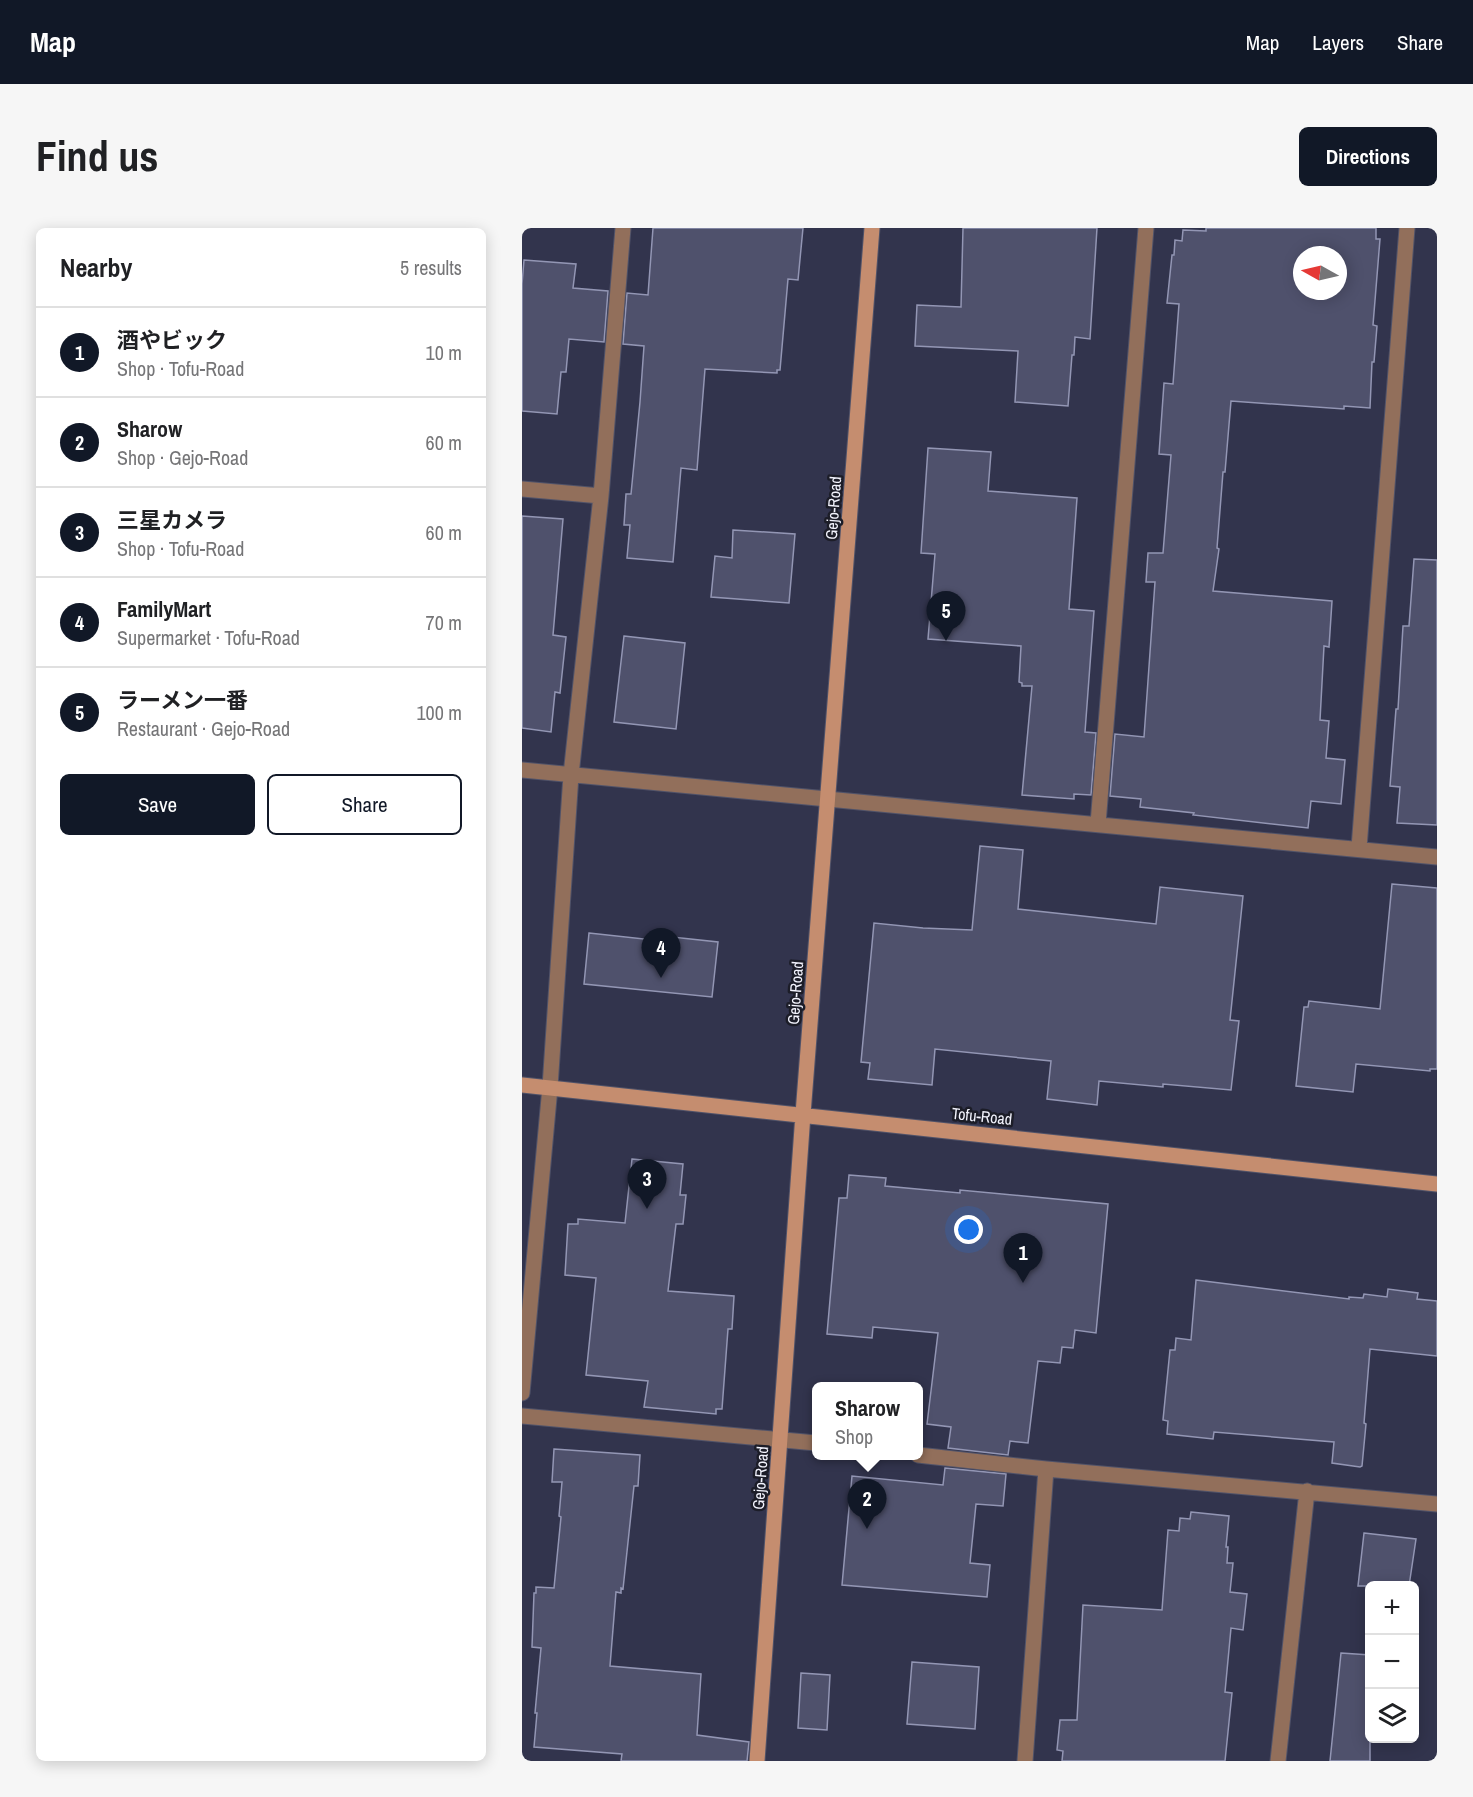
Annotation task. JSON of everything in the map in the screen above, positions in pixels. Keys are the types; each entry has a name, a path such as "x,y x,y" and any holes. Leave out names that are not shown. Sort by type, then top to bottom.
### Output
{"street":[{"path":"522,1393 550,1087 571,775 601,496 623,228"},
{"name":"Gejo-Road","path":"757,1761 803,1114 872,228"},
{"path":"1098,824 1146,228"},
{"path":"1359,848 1407,228"},
{"path":"522,489 601,496"},
{"path":"522,770 1437,857"},
{"name":"Tofu-Road","path":"522,1085 1437,1184"},
{"path":"522,1416 812,1443"},
{"path":"923,1456 1046,1469 1437,1504"},
{"path":"1025,1761 1046,1469"},
{"path":"1278,1761 1307,1491"}],"building":[{"path":"653,228 803,228 798,280 788,279 780,370 777,370 777,373 705,369 697,470 681,468 673,562 627,558 630,525 624,525 626,494 631,494 644,346 623,344 627,293 648,295"},
{"path":"963,228 1097,228 1090,339 1075,337 1068,406 1015,402 1018,351 915,346 917,305 961,307"},
{"path":"1376,228 1376,239 1380,239 1373,325 1377,326 1374,362 1372,362 1370,408 1344,406 1344,409 1231,401 1225,472 1223,472 1217,548 1219,549 1213,591 1332,601 1329,647 1324,646 1320,720 1329,721 1326,758 1345,760 1341,804 1311,801 1308,828 1140,807 1141,799 1110,796 1115,734 1144,737 1155,582 1146,582 1148,553 1163,553 1171,455 1159,454 1164,383 1173,384 1179,304 1167,303 1175,240 1182,241 1183,230"},
{"path":"524,260 576,264 573,288 608,291 604,342 569,339 566,372 561,372 557,414 522,411"},
{"path":"928,448 991,452 988,491 1077,498 1069,609 1094,611 1085,732 1096,733 1091,795 1074,794 1074,799 1022,795 1032,686 1022,686 1019,682 1021,646 928,639 935,554 921,553"},
{"path":"522,516 563,519 553,635 566,637 560,693 555,692 551,732 522,728"},
{"path":"733,530 795,534 789,603 711,597 715,556 732,558"},
{"path":"1414,559 1437,560 1437,825 1397,823 1400,787 1390,786 1403,626 1409,626"},
{"path":"624,636 685,643 676,729 614,722"},
{"path":"980,846 1023,850 1018,909 1156,924 1160,887 1243,896 1230,1020 1239,1021 1231,1090 1099,1081 1097,1105 1047,1099 1051,1061 935,1049 932,1085 868,1079 870,1063 861,1062 874,923 972,930"},
{"path":"1392,884 1437,888 1437,1069 1430,1069 1430,1071 1356,1064 1353,1092 1296,1086 1304,1007 1308,1007 1309,1001 1380,1009"},
{"path":"589,933 662,941 663,936 718,942 712,997 584,984"},
{"path":"632,1159 683,1164 680,1195 686,1195 683,1224 676,1224 668,1291 734,1296 732,1329 728,1329 722,1409 716,1409 716,1414 644,1407 648,1381 586,1375 596,1278 565,1275 568,1224 578,1224 578,1219 625,1223"},
{"path":"849,1175 886,1178 885,1186 960,1193 960,1190 1108,1204 1096,1333 1075,1330 1073,1348 1062,1347 1060,1363 1038,1361 1028,1443 1010,1441 1008,1455 948,1448 951,1427 927,1424 938,1333 873,1327 872,1338 827,1334 839,1198 847,1198"},
{"path":"1196,1280 1349,1299 1349,1297 1363,1298 1364,1294 1387,1297 1388,1289 1418,1293 1417,1299 1437,1301 1437,1356 1370,1349 1364,1423 1366,1424 1362,1466 1360,1467 1332,1463 1334,1442 1214,1432 1213,1439 1167,1434 1168,1421 1163,1420 1170,1350 1175,1350 1176,1338 1191,1340"},
{"path":"554,1449 640,1455 638,1486 634,1486 623,1589 621,1588 621,1593 616,1592 610,1666 701,1674 697,1735 749,1742 747,1761 621,1761 622,1754 534,1747 541,1648 532,1647 534,1593 536,1593 536,1587 554,1588 561,1517 559,1516 562,1482 552,1482"},
{"path":"945,1468 1006,1474 1003,1506 976,1504 970,1563 990,1565 987,1597 842,1585 852,1476 943,1485"},
{"path":"1191,1512 1229,1516 1226,1547 1228,1547 1227,1563 1233,1563 1230,1592 1247,1594 1243,1630 1231,1628 1225,1692 1232,1693 1225,1761 1062,1761 1063,1751 1057,1750 1060,1720 1077,1720 1083,1605 1162,1610 1168,1530 1179,1531 1180,1518 1190,1519"},
{"path":"1364,1533 1416,1539 1410,1581 1365,1581 1365,1586 1358,1586"},
{"path":"1341,1653 1365,1655 1365,1743 1370,1743 1370,1761 1330,1761"},
{"path":"912,1662 979,1667 975,1729 907,1724"},
{"path":"801,1673 830,1675 827,1730 798,1728"}],"place":[{"name":"ラーメン一番","path":"946,641"},
{"name":"FamilyMart","path":"661,978"},
{"name":"三星カメラ","path":"647,1209"},
{"name":"酒やビック","path":"1023,1283"},
{"name":"Sharow","path":"867,1529"}]}
